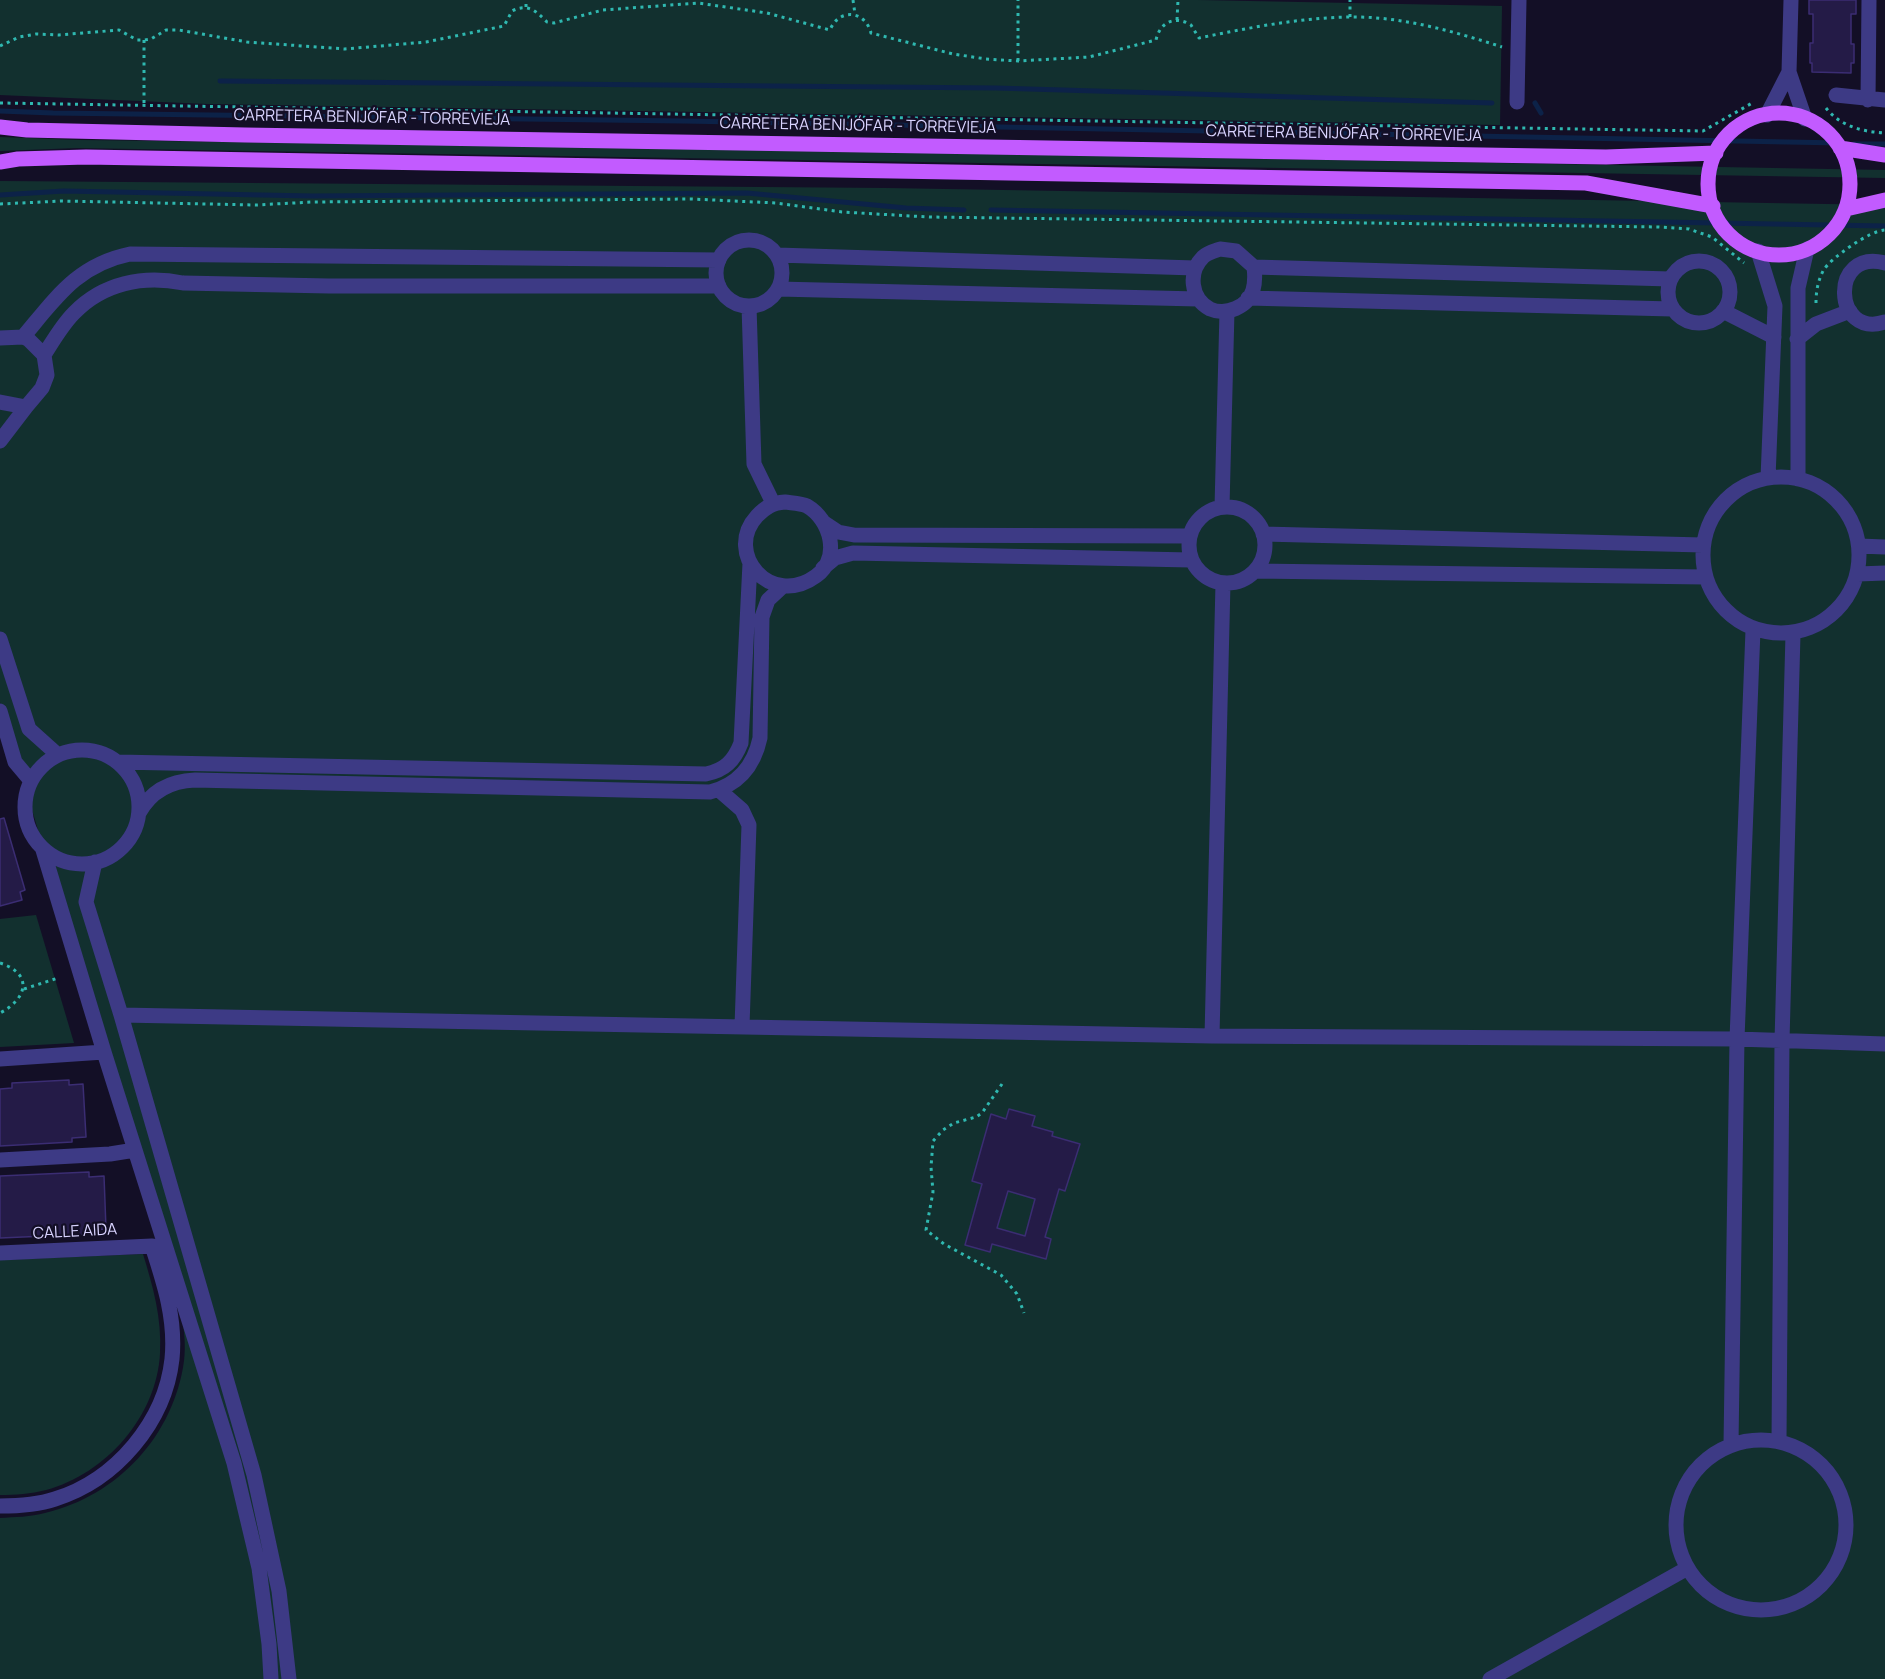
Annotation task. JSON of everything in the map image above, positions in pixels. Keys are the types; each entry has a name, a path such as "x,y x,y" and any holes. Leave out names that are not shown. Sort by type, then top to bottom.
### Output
{"main road":[{"path":"1776,113 1806,119 1820,125 1836,142 1847,162 1850,185 1846,209 1834,229 1816,245 1795,254 1771,255 1748,249 1729,235 1715,216 1709,193 1710,170 1716,153 1733,130 1753,118 1776,113"},
{"name":"CARRETERA BENIJÓFAR - TORREVIEJA","path":"0,127 27,130 245,135 1606,157 1716,153"},
{"path":"1840,148 1885,154"},
{"path":"0,162 18,159 98,158 1586,183 1713,206"},
{"path":"1846,209 1885,200"}],"street":[{"path":"1517,102 1519,0"},
{"path":"1791,0 1790,72 1806,119"},
{"path":"1868,100 1869,0"},
{"path":"1767,115 1790,72"},
{"path":"1836,95 1885,100"},
{"path":"747,240 764,243 777,255 783,272 778,289 766,302 749,306 731,300 719,286 716,273 719,260 730,246 747,240"},
{"path":"1254,267 1252,293 1242,306 1227,311 1211,309 1198,299 1192,284 1195,268 1205,255 1220,249 1236,251 1254,267 1670,279"},
{"path":"1798,478 1798,288 1807,249"},
{"path":"1758,251 1775,306 1768,478"},
{"path":"23,338 77,276 102,262 130,254 719,260"},
{"path":"777,255 1195,268"},
{"path":"1706,261 1723,272 1730,292 1728,302 1716,318 1707,322 1687,321 1672,309 1668,299 1670,279 1676,270 1685,264 1706,261"},
{"path":"1885,263 1873,261 1855,268 1844,285 1844,295 1850,310 1861,321 1871,324 1885,322"},
{"path":"44,355 73,314 84,303 112,287 140,280 329,286 719,286"},
{"path":"778,289 1198,299"},
{"path":"1248,298 1672,309"},
{"path":"749,306 754,464 773,503"},
{"path":"1797,339 1816,324 1850,310"},
{"path":"1222,507 1227,311"},
{"path":"1723,311 1774,337"},
{"path":"0,338 28,339 44,355 47,375 42,388 0,441"},
{"path":"0,402 26,406"},
{"path":"1768,478 1798,478 1831,494 1851,520 1860,552 1858,574 1854,585 1830,617 1793,634 1753,630 1723,609 1705,577 1703,545 1714,513 1738,490 1768,478"},
{"path":"118,762 706,774 716,772 732,761 741,743 750,563 746,543 751,523 773,503 784,502 805,505 824,522 830,536 829,556 819,574 802,585 782,587 763,579 750,563"},
{"path":"1222,507 1238,508 1251,516 1261,527 1263,534 1265,542 1263,558 1255,571 1243,580 1223,583 1213,581 1200,572 1191,560 1188,548 1190,536 1196,522 1208,512 1222,507"},
{"path":"824,522 838,532 854,535 1190,536"},
{"path":"1263,534 1703,545"},
{"path":"1858,546 1885,547"},
{"path":"823,568 835,558 853,553 1191,560"},
{"path":"1255,571 1705,577"},
{"path":"1858,574 1885,573"},
{"path":"1212,1036 1223,583"},
{"path":"43,850 61,861 81,865 102,861 120,850 133,833 145,802 163,787 195,780 710,792 718,790 745,773 757,750 760,738 762,617 768,600 782,587"},
{"path":"1731,1444 1737,1039 1753,630"},
{"path":"1779,1440 1782,1041 1793,634"},
{"path":"0,639 28,729 58,755"},
{"path":"0,711 3,732 15,762 32,781"},
{"path":"139,813 138,794 131,776 118,762 98,751 74,749 53,757 35,772 26,792 25,813 30,833 43,850 234,1464 259,1568 271,1679"},
{"path":"718,790 742,810 749,825 742,1026"},
{"path":"95,862 86,902 254,1475 279,1591 289,1679"},
{"path":"121,1015 1212,1036 1737,1039 1885,1044"},
{"path":"0,1059 104,1052"},
{"path":"0,1160 110,1154 135,1150"},
{"name":"CALLE AIDA","path":"0,1253 152,1246 165,1287 173,1336 169,1378 155,1414 140,1438 124,1457 92,1482 55,1499 21,1506 0,1506"},
{"path":"1779,1440 1822,1463 1846,1506 1842,1554 1814,1594 1769,1612 1721,1602 1686,1569 1675,1533 1680,1496 1699,1464 1731,1444 1779,1440"},
{"path":"1490,1679 1686,1569"}],"path":[{"path":"525,7 526,0"},
{"path":"854,0 855,14"},
{"path":"1018,0 1018,61"},
{"path":"1177,20 1178,0"},
{"path":"1350,0 1350,16"},
{"path":"0,46 28,35 118,30 137,40 144,40 166,30 179,30 247,42 325,49 370,48 426,42 504,26 512,11 525,7 538,12 547,22 554,23 603,10 698,2 767,13 830,30 842,15 855,14 866,21 871,33 923,48 986,59 1018,61 1089,57 1156,40 1162,26 1169,21 1177,20 1191,25 1198,38 1260,25 1350,16 1431,26 1518,52"},
{"path":"144,40 144,106"},
{"path":"0,103 1703,131 1757,100"},
{"path":"1820,101 1834,119 1867,133 1885,133"},
{"path":"0,204 62,201 256,205 312,202 692,199 776,203 842,212 929,217 1659,227 1689,229 1712,237 1744,263"},
{"path":"0,963 17,972 23,981 24,988 16,1003 0,1013"},
{"path":"24,988 58,978"},
{"path":"1002,1084 982,1113 954,1123 943,1130 933,1141 931,1167 933,1192 926,1230 944,1244 1001,1275 1017,1294 1024,1313"}],"green space":[{"path":"0,0 1198,0 1502,6 1500,125 208,104 0,95"},
{"path":"0,137 1885,170 1885,178 77,148 0,151"},
{"path":"0,181 886,188 1885,205 1885,1679 0,1679 0,1518 40,1514 72,1505 118,1477 155,1437 168,1414 178,1388 185,1350 182,1315 0,702"},
{"path":"36,915 74,1043 0,1047 0,919"},
{"path":"143,1254 158,1315 160,1353 157,1376 138,1420 108,1456 89,1471 46,1490 0,1495 0,1260"}],"building":[{"path":"1809,0 1856,0 1856,14 1851,14 1851,44 1854,44 1854,63 1851,63 1851,73 1812,72 1810,43 1813,43 1813,14 1809,14"},
{"path":"4,818 25,890 20,892 22,900 0,906 0,819"},
{"path":"69,1080 69,1085 83,1084 86,1137 72,1138 72,1142 0,1146 0,1089 12,1088 12,1083"},
{"path":"1009,1109 1035,1116 1032,1126 1053,1132 1052,1136 1080,1144 1065,1191 1059,1189 1045,1237 1051,1239 1046,1259 992,1244 990,1252 965,1245 982,1184 972,1181 991,1114 1006,1119","holes":["1008,1191 1035,1199 1025,1236 997,1228"]},
{"path":"89,1172 89,1177 104,1176 106,1229 92,1230 92,1234 0,1238 0,1176"}],"waterway":[{"path":"220,81 996,88 1492,103"},
{"path":"1535,103 1541,113"},
{"path":"0,111 684,121 1841,143"},
{"path":"1854,144 1885,144"},
{"path":"0,195 64,191 312,196 747,193 906,208 964,210"},
{"path":"991,210 1885,226"}]}
